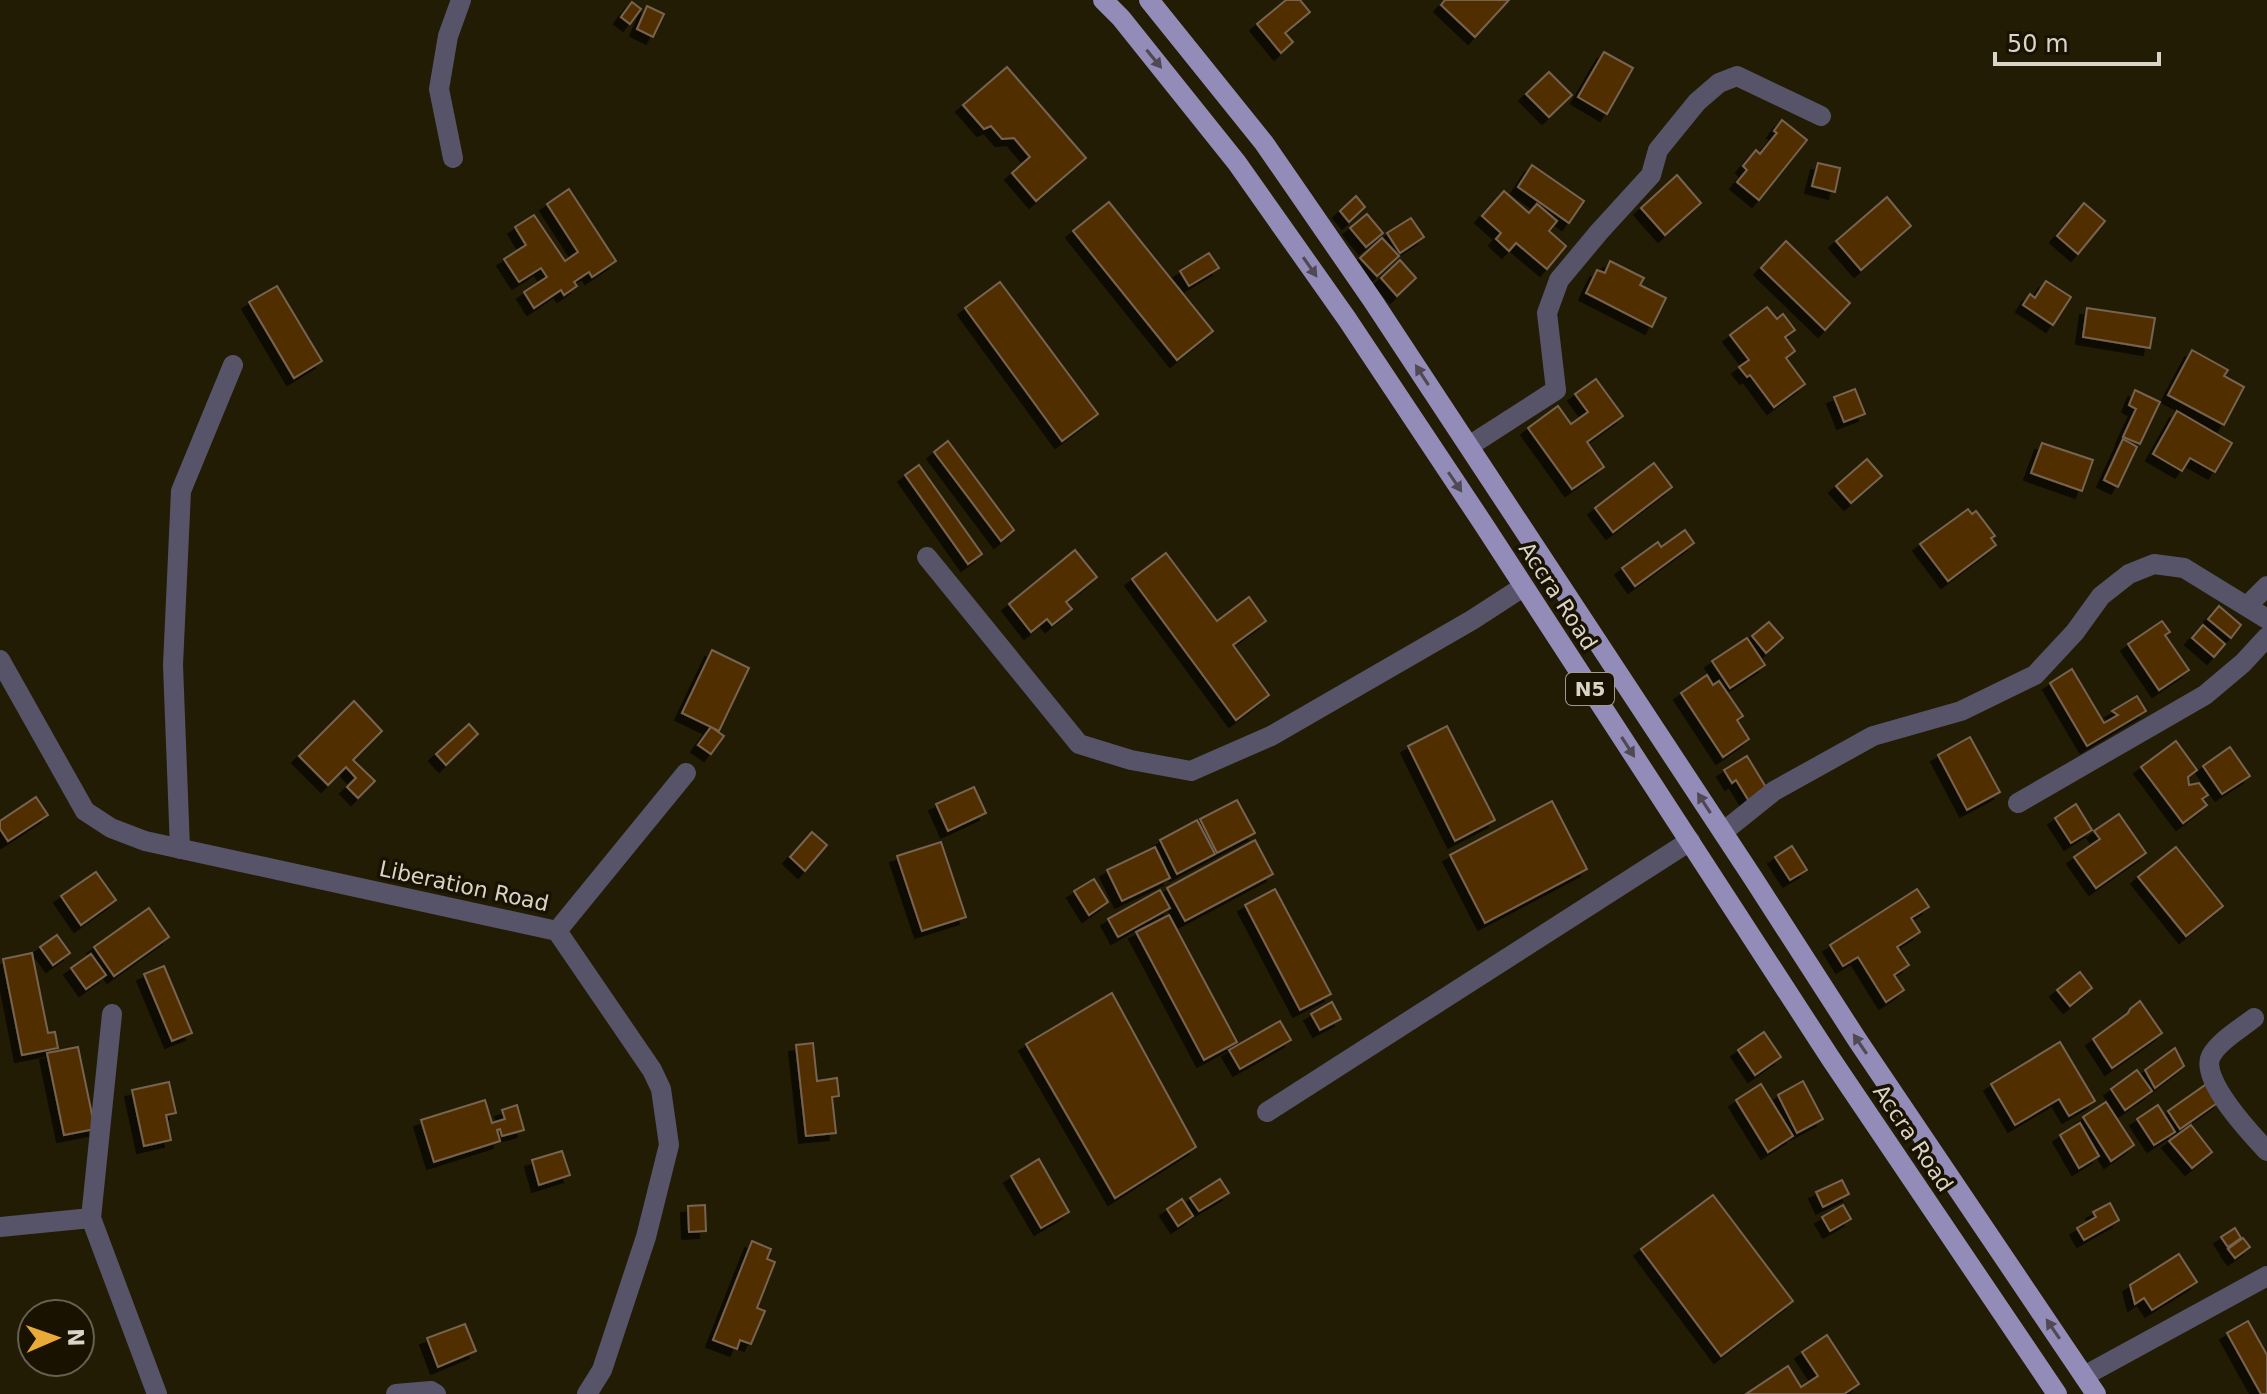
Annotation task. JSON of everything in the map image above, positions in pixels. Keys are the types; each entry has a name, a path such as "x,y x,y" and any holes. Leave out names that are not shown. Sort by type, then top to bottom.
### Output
{"main road":[{"name":"Accra Road","path":"1103,0 1121,18 1237,163 1347,319 1831,1059 2057,1394"},
{"name":"Accra Road","path":"1149,0 1264,143 1373,301 1858,1041 2096,1394"}],"street":[{"path":"453,158 439,89 448,36 461,0"},
{"path":"1469,446 1556,390 1547,313 1559,280 1651,175 1658,150 1697,102 1719,83 1737,76 1821,116"},
{"path":"180,849 173,665 181,491 233,365"},
{"path":"927,557 1079,744 1131,760 1191,771 1271,736 1472,620 1523,587"},
{"path":"1723,832 1774,791 1873,736 1961,711 2035,675 2075,632 2101,596 2129,574 2154,564 2184,568 2267,619"},
{"path":"2247,606 2267,586"},
{"path":"2018,803 2205,695 2243,663 2267,637"},
{"name":"Liberation Road","path":"0,660 85,811 111,828 145,841 557,931 652,1070 661,1089 669,1145 646,1237 602,1370 587,1394"},
{"path":"557,931 686,773"},
{"path":"1267,1112 1690,841"},
{"path":"112,1014 91,1218 157,1394"},
{"path":"2254,1018 2212,1055 2209,1072 2244,1126 2267,1151"},
{"path":"0,1227 91,1218"},
{"path":"2084,1376 2267,1276"},
{"path":"396,1394 431,1391 436,1394"}],"building":[{"path":"1286,0 1300,0 1310,12 1285,33 1293,42 1281,53 1257,24"},
{"path":"1445,0 1509,0 1475,37 1441,5"},
{"path":"632,2 641,9 630,24 621,17"},
{"path":"647,6 664,14 653,37 637,29"},
{"path":"1604,52 1633,68 1607,114 1578,97"},
{"path":"1007,67 1086,158 1036,201 1012,173 1030,157 1014,138 1002,139 991,126 984,129 963,105"},
{"path":"1549,72 1572,95 1549,117 1526,94"},
{"path":"1782,120 1807,140 1759,200 1737,182 1747,170 1743,166 1756,150 1760,154 1777,133 1774,131"},
{"path":"1818,163 1840,168 1835,192 1812,186"},
{"path":"1532,165 1584,201 1569,223 1518,187"},
{"path":"1677,175 1701,203 1665,235 1641,208"},
{"path":"569,189 616,261 592,277 589,272 574,282 577,286 564,295 561,290 534,308 524,292 547,277 541,268 519,282 504,259 526,245 515,227 534,215 565,261 578,252 547,204"},
{"path":"1504,191 1529,213 1537,204 1557,221 1549,231 1566,246 1547,269 1516,243 1509,251 1496,239 1501,233 1482,216"},
{"path":"1356,196 1365,207 1349,222 1340,211"},
{"path":"1887,197 1911,226 1861,270 1836,241"},
{"path":"1109,202 1213,331 1177,360 1073,231"},
{"path":"2084,203 2105,221 2078,254 2057,236"},
{"path":"1367,214 1383,233 1366,247 1350,228"},
{"path":"1411,218 1424,237 1400,253 1387,233"},
{"path":"1382,238 1399,256 1377,276 1360,258"},
{"path":"1786,241 1850,303 1825,330 1761,268"},
{"path":"1209,253 1219,268 1189,286 1180,271"},
{"path":"1400,260 1416,278 1397,296 1381,278"},
{"path":"1610,261 1644,278 1640,285 1666,298 1652,327 1586,293 1597,270 1605,273"},
{"path":"2046,281 2071,297 2053,325 2023,305 2030,294 2035,298"},
{"path":"1000,282 1098,414 1062,441 965,308"},
{"path":"277,286 322,361 294,378 249,302"},
{"path":"1767,307 1777,319 1783,314 1795,330 1785,337 1795,351 1786,358 1805,384 1774,407 1750,375 1747,377 1739,367 1749,360 1730,335"},
{"path":"2087,308 2155,318 2150,348 2083,337"},
{"path":"2192,350 2228,370 2224,376 2244,387 2224,425 2168,395"},
{"path":"1596,379 1623,416 1587,442 1604,467 1572,489 1528,428 1558,406 1571,424 1588,412 1575,394"},
{"path":"1855,389 1865,414 1844,422 1834,397"},
{"path":"2135,390 2160,402 2140,444 2123,437 2136,409 2129,405"},
{"path":"2177,411 2232,443 2215,472 2190,458 2182,471 2153,454"},
{"path":"2123,439 2137,447 2118,487 2104,480"},
{"path":"948,441 1014,530 1001,541 934,452"},
{"path":"2042,443 2093,460 2082,491 2031,473"},
{"path":"1867,459 1882,476 1851,503 1836,486"},
{"path":"1654,463 1672,487 1613,532 1595,508"},
{"path":"919,465 982,554 968,564 905,475"},
{"path":"1968,509 1972,514 1976,511 1995,536 1991,538 1996,545 1948,581 1920,544"},
{"path":"1685,530 1694,543 1635,586 1622,568 1658,542 1661,547"},
{"path":"1075,550 1097,577 1066,602 1072,609 1052,625 1047,619 1031,632 1009,604"},
{"path":"1166,553 1217,621 1249,597 1266,621 1233,645 1269,695 1236,720 1132,579"},
{"path":"2219,606 2241,625 2231,638 2208,619"},
{"path":"2162,621 2170,632 2165,635 2189,670 2159,690 2128,644"},
{"path":"1769,622 1783,638 1766,653 1752,636"},
{"path":"2203,625 2225,644 2214,657 2192,638"},
{"path":"1747,638 1765,665 1730,688 1712,661"},
{"path":"712,650 749,668 719,731 682,713"},
{"path":"2072,669 2104,723 2118,715 2112,711 2137,696 2146,711 2087,746 2050,683"},
{"path":"1707,675 1713,685 1719,681 1743,716 1737,720 1749,739 1723,757 1681,693"},
{"path":"354,701 382,731 353,760 375,781 358,798 347,787 356,778 346,767 328,785 299,756"},
{"path":"469,724 478,734 446,765 436,754"},
{"path":"1447,726 1495,820 1455,841 1408,746"},
{"path":"711,727 724,736 711,754 698,745"},
{"path":"1970,737 2000,792 1967,810 1938,755"},
{"path":"2176,741 2197,770 2188,777 2189,785 2199,783 2208,795 2202,799 2207,805 2183,823 2141,767"},
{"path":"2230,747 2250,776 2222,794 2203,766"},
{"path":"1747,756 1767,789 1749,801 1736,780 1732,783 1724,770"},
{"path":"974,787 986,813 948,831 936,804"},
{"path":"36,797 48,815 8,841 0,829 0,821"},
{"path":"1237,800 1255,833 1217,853 1200,819"},
{"path":"1552,801 1587,869 1485,923 1450,855"},
{"path":"2076,804 2092,830 2071,843 2055,818"},
{"path":"2119,814 2146,853 2096,888 2074,857 2100,839 2094,831"},
{"path":"1197,820 1215,854 1177,874 1160,840"},
{"path":"812,832 827,845 805,871 790,857"},
{"path":"1255,840 1273,874 1185,921 1167,888"},
{"path":"941,842 966,917 922,931 897,856"},
{"path":"1792,846 1807,870 1790,880 1775,857"},
{"path":"1155,847 1170,878 1122,901 1107,870"},
{"path":"2176,847 2223,906 2186,936 2138,877"},
{"path":"96,872 116,900 81,925 61,896"},
{"path":"1094,879 1108,902 1089,915 1074,891"},
{"path":"1275,889 1331,994 1300,1010 1245,905"},
{"path":"1917,889 1929,907 1911,918 1920,932 1897,947 1909,965 1894,975 1904,990 1886,1002 1858,957 1843,966 1830,945"},
{"path":"1160,890 1170,908 1118,937 1108,919"},
{"path":"149,908 169,937 114,976 94,947"},
{"path":"1169,915 1237,1042 1204,1060 1136,932"},
{"path":"57,935 70,953 53,965 40,947"},
{"path":"32,953 48,1033 55,1032 58,1048 22,1055 3,959"},
{"path":"91,954 106,975 86,989 71,968"},
{"path":"164,966 192,1033 172,1041 144,974"},
{"path":"2080,972 2092,988 2070,1006 2057,990"},
{"path":"1112,993 1196,1147 1115,1198 1026,1044"},
{"path":"2140,1001 2162,1033 2112,1068 2093,1039"},
{"path":"1332,1002 1341,1019 1320,1030 1311,1014"},
{"path":"1280,1021 1291,1040 1240,1069 1229,1050"},
{"path":"1764,1032 1781,1057 1755,1075 1738,1050"},
{"path":"2060,1042 2095,1101 2069,1116 2059,1099 2015,1125 1991,1084"},
{"path":"813,1043 817,1081 837,1078 839,1096 832,1097 836,1133 806,1136 796,1045"},
{"path":"78,1047 95,1129 64,1135 47,1053"},
{"path":"2175,1048 2184,1066 2155,1088 2145,1070"},
{"path":"2137,1070 2152,1091 2125,1110 2111,1089"},
{"path":"1803,1081 1823,1119 1797,1133 1778,1095"},
{"path":"169,1082 176,1113 166,1115 171,1140 144,1146 132,1090"},
{"path":"2208,1083 2220,1101 2180,1129 2168,1111"},
{"path":"1761,1084 1793,1136 1768,1152 1736,1100"},
{"path":"485,1100 492,1123 505,1119 502,1110 517,1105 524,1130 502,1136 500,1129 497,1130 500,1141 434,1162 421,1120"},
{"path":"2106,1102 2134,1145 2111,1161 2083,1117"},
{"path":"2158,1105 2175,1132 2154,1145 2137,1119"},
{"path":"2080,1123 2099,1156 2079,1168 2060,1135"},
{"path":"2191,1125 2212,1152 2192,1168 2169,1141"},
{"path":"562,1151 570,1175 539,1185 532,1160"},
{"path":"1039,1159 1069,1212 1041,1228 1011,1176"},
{"path":"1220,1179 1229,1193 1199,1211 1190,1198"},
{"path":"1842,1180 1849,1194 1823,1207 1816,1192"},
{"path":"1713,1195 1793,1301 1721,1356 1641,1249"},
{"path":"1182,1199 1193,1216 1178,1226 1167,1209"},
{"path":"2110,1203 2119,1220 2084,1240 2077,1228 2096,1217 2093,1212"},
{"path":"705,1205 706,1231 689,1232 688,1206"},
{"path":"1843,1205 1851,1219 1830,1231 1822,1217"},
{"path":"2235,1228 2241,1238 2228,1247 2221,1237"},
{"path":"2243,1238 2250,1247 2235,1258 2228,1249"},
{"path":"752,1241 771,1249 767,1259 775,1262 757,1308 765,1311 751,1344 740,1340 737,1349 713,1340"},
{"path":"2179,1254 2197,1282 2152,1310 2144,1298 2135,1304 2130,1285"},
{"path":"2248,1321 2267,1355 2267,1394 2261,1394 2227,1333"},
{"path":"465,1324 476,1351 438,1367 427,1338"},
{"path":"1827,1335 1859,1384 1844,1394 1746,1394 1788,1366 1801,1387 1818,1376 1802,1352"}]}
